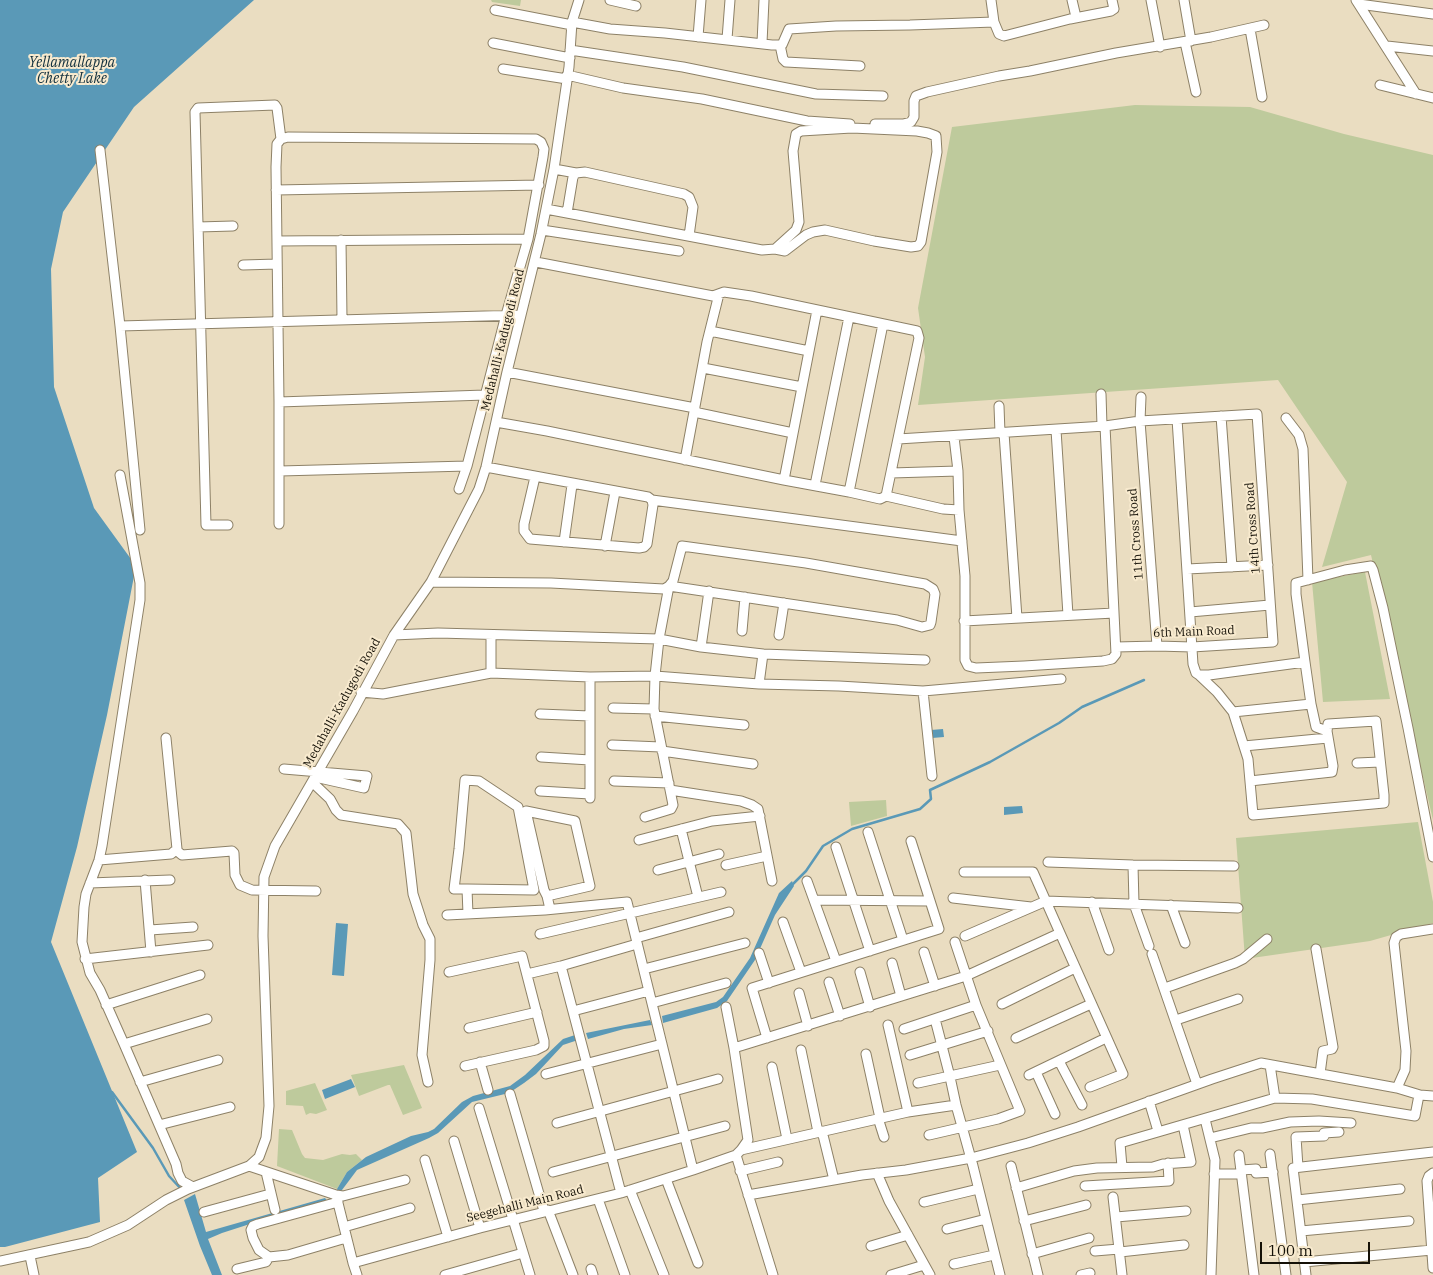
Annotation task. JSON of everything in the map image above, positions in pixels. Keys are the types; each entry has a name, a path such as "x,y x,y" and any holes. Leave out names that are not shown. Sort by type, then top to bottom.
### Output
{"street":[{"name":"Medahalli-Kadugodi Road","path":"249,1166 260,1157 266,1138 269,1106 263,936 264,877 275,846 353,711 361,692 394,635 431,582 479,489 486,467 521,315 536,262 554,169 570,54 572,23 579,0"},
{"path":"610,0 636,6"},
{"path":"698,36 701,0"},
{"path":"727,40 730,0"},
{"path":"762,43 764,0"},
{"path":"991,0 994,22 999,34 1004,36 1076,17 1111,11 1114,9 1112,0"},
{"path":"1072,0 1076,17"},
{"path":"1151,0 1160,47"},
{"path":"1184,0 1196,92"},
{"path":"1357,2 1433,14"},
{"path":"1357,2 1387,46 1416,94"},
{"path":"495,10 610,29 780,45"},
{"path":"780,45 783,43 789,29 796,27 994,22"},
{"path":"503,69 567,77 623,88 702,99 807,121 852,124 903,124 912,122 914,117 914,101 916,96 920,94 999,76 1116,53 1160,47 1264,25"},
{"path":"1250,29 1262,97"},
{"path":"493,43 683,67 816,94 883,96"},
{"path":"780,45 783,59 788,62 860,66"},
{"path":"1387,46 1433,51"},
{"path":"1380,85 1433,98"},
{"path":"228,525 206,525 196,110 198,108 275,105 277,108 280,139 277,144 276,190 279,524"},
{"path":"546,209 762,250 775,249 784,251 806,235 825,230 874,241 911,247 918,246 935,162 936,136 917,131 852,128 801,131 796,134 793,142 793,151 798,222 796,230 775,249"},
{"path":"280,139 288,137 536,139 541,142 544,149 528,238 467,466 459,489"},
{"path":"100,150 140,530"},
{"path":"554,169 576,173 585,172 684,194 692,201 693,212 689,236"},
{"path":"567,213 573,177 576,173"},
{"path":"276,190 539,185"},
{"path":"198,227 233,226"},
{"path":"542,230 679,251"},
{"path":"276,241 528,238"},
{"path":"342,240 342,319"},
{"path":"536,262 713,296 724,292 751,296 916,331 919,338 886,496"},
{"path":"243,265 277,264"},
{"path":"685,460 719,294"},
{"path":"784,480 816,310"},
{"path":"120,326 521,315"},
{"path":"816,485 849,317"},
{"path":"848,492 883,324"},
{"path":"710,331 809,350"},
{"path":"703,368 802,387"},
{"path":"507,372 694,410 793,433"},
{"path":"954,437 965,576 965,660 968,666 976,668 1112,659 1116,654 1116,648 1101,394"},
{"path":"279,402 486,395"},
{"name":"11th Cross Road","path":"1141,397 1140,421 1157,646"},
{"path":"999,406 1017,618"},
{"name":"14th Cross Road","path":"1221,416 1258,414 1273,642"},
{"path":"898,439 1056,430 1140,421 1221,416 1232,567"},
{"path":"1286,418 1299,435 1303,449 1308,580"},
{"path":"1177,419 1193,664 1196,673 1217,692 1233,712 1248,759 1253,815 1384,803 1376,721 1328,724 1327,735 1333,766 1332,772 1250,781"},
{"path":"496,422 880,499 886,496 943,509 959,510"},
{"path":"1056,430 1068,616"},
{"path":"280,471 467,466"},
{"path":"486,467 648,497 652,500 962,541"},
{"path":"891,473 958,471"},
{"path":"120,475 140,583 140,600 99,860 90,883 84,907 82,942 90,973 124,1044 176,1164 178,1173 182,1181 190,1188"},
{"path":"535,477 524,524 524,531 530,539 605,546 644,547 647,544 653,505 652,500"},
{"path":"564,542 572,484"},
{"path":"605,546 615,492"},
{"path":"431,582 455,584 551,583 664,589 669,586 897,620 922,627 930,625 935,594 933,589 925,584 806,563 682,546 673,580 669,586 659,639 655,676 655,713 673,805 671,809 646,816"},
{"path":"1187,569 1268,565"},
{"path":"1327,735 1316,727 1311,704 1296,583 1371,566 1383,608 1433,857"},
{"path":"701,647 709,591"},
{"path":"742,631 745,597"},
{"path":"779,635 784,603"},
{"path":"1190,612 1270,605"},
{"path":"964,621 1114,613"},
{"path":"394,635 438,633 659,639 701,647 763,654 925,660"},
{"path":"491,635 491,673"},
{"name":"6th Main Road","path":"1116,648 1192,647 1273,642"},
{"path":"759,684 763,654"},
{"path":"1199,675 1306,662"},
{"path":"361,692 383,694 491,673 590,677 655,676 759,684 839,686 923,692 1061,679"},
{"path":"540,791 590,796 590,677"},
{"path":"923,692 932,776"},
{"path":"1233,712 1311,704"},
{"path":"613,708 744,725"},
{"path":"540,714 590,716"},
{"path":"1244,746 1327,735"},
{"path":"99,860 170,854 176,850 178,844 166,738"},
{"path":"612,745 661,749 752,764"},
{"path":"541,758 590,760"},
{"path":"1357,763 1380,762"},
{"path":"284,769 364,788 367,776 315,776"},
{"path":"315,776 336,810 341,814 398,824 406,833 413,894 423,925 430,938 430,960 422,1055 428,1082"},
{"path":"464,780 479,781 518,807 534,890 467,889 454,889 464,780"},
{"path":"614,781 670,786 752,804 758,809 760,816 772,882"},
{"path":"547,896 590,886 574,820 526,811 550,910"},
{"path":"639,840 712,821 760,816"},
{"path":"681,829 698,897"},
{"path":"868,832 903,940"},
{"path":"767,1038 752,988 939,929 911,841"},
{"path":"836,847 870,951"},
{"path":"176,850 182,855 234,852 235,875 240,885 252,890 316,891"},
{"path":"658,870 719,854"},
{"path":"726,865 767,856"},
{"path":"1048,862 1234,866"},
{"path":"1133,865 1134,904 1165,988 1197,1084"},
{"path":"964,872 1033,872 1123,1074 1090,1087"},
{"path":"146,880 151,952"},
{"path":"90,883 170,880"},
{"path":"807,881 836,962"},
{"path":"467,889 468,914"},
{"path":"540,934 721,892"},
{"path":"953,898 1032,907"},
{"path":"814,900 930,901"},
{"path":"965,936 1046,901 1238,908"},
{"path":"447,915 550,910 627,902 694,1170"},
{"path":"1092,902 1109,950"},
{"path":"1171,905 1185,943"},
{"path":"527,974 561,966 729,912"},
{"path":"783,922 801,972"},
{"path":"150,930 193,927"},
{"path":"1397,1088 1405,1070 1406,1051 1394,943 1396,937 1401,934 1433,929"},
{"path":"734,1048 966,976 1060,934"},
{"path":"1165,988 1243,959 1267,939"},
{"path":"929,1135 998,1119 1020,1111 976,1004 955,942"},
{"path":"644,969 745,943"},
{"path":"85,959 208,945"},
{"path":"1316,949 1333,1047 1332,1050 1322,1052 1320,1074"},
{"path":"924,952 935,986"},
{"path":"759,953 769,982"},
{"path":"449,972 522,956 544,1046 536,1050 465,1066"},
{"path":"892,963 902,996"},
{"path":"561,966 610,1157 621,1192"},
{"path":"1002,1004 1075,968"},
{"path":"860,972 870,1006"},
{"path":"106,1005 200,975"},
{"path":"829,982 840,1016"},
{"path":"652,1003 726,983"},
{"path":"573,1011 649,991"},
{"path":"799,993 808,1026"},
{"path":"1176,1020 1238,999"},
{"path":"904,1029 976,1004"},
{"path":"1016,1038 1091,1004"},
{"path":"726,1007 748,1140 738,1153 740,1171 773,1275"},
{"path":"469,1028 537,1012"},
{"path":"124,1044 208,1019"},
{"path":"934,1019 1000,1275"},
{"path":"888,1025 908,1112"},
{"path":"910,1056 988,1032"},
{"path":"1055,1114 1032,1074 1106,1038"},
{"path":"546,1074 662,1044"},
{"path":"801,1050 820,1132 834,1180"},
{"path":"866,1054 884,1137"},
{"path":"140,1082 218,1060"},
{"path":"1059,1061 1082,1105"},
{"path":"480,1062 488,1090"},
{"path":"748,1196 877,1173 933,1166 971,1158 1078,1127 1261,1063 1397,1088 1419,1095 1433,1096"},
{"path":"918,1083 1000,1065"},
{"path":"1270,1065 1275,1098"},
{"path":"772,1067 787,1140"},
{"path":"557,1123 718,1079"},
{"path":"510,1094 546,1211 573,1275"},
{"path":"1122,1167 1120,1143 1275,1098 1312,1099 1415,1116 1419,1095"},
{"path":"1150,1101 1158,1132"},
{"name":"Seegehalli Main Road","path":"354,1263 448,1236 630,1190 694,1170 738,1153 787,1140 879,1118 956,1105"},
{"path":"159,1125 230,1107"},
{"path":"478,1108 530,1275"},
{"path":"1205,1119 1215,1160 1211,1275"},
{"path":"1210,1138 1251,1128 1262,1128 1290,1122 1351,1123"},
{"path":"1016,1188 1074,1171 1097,1168 1154,1167 1191,1162 1183,1125"},
{"path":"553,1172 725,1126"},
{"path":"1298,1167 1296,1137 1324,1136 1324,1133 1339,1132"},
{"path":"454,1141 480,1228"},
{"path":"1306,1275 1293,1168 1433,1152"},
{"path":"1270,1154 1286,1275"},
{"path":"1239,1155 1254,1275"},
{"path":"425,1160 448,1236"},
{"path":"740,1171 778,1162"},
{"path":"1085,1186 1169,1181 1168,1164"},
{"path":"0,1261 89,1242 128,1225 166,1200 190,1188 249,1166 337,1199"},
{"path":"1011,1166 1038,1275"},
{"path":"1214,1174 1256,1169 1256,1173 1273,1172"},
{"path":"266,1172 275,1210"},
{"path":"877,1173 889,1201 930,1275"},
{"path":"1433,1173 1427,1181 1431,1209 1433,1268"},
{"path":"666,1178 698,1263"},
{"path":"346,1238 288,1255 269,1257 255,1245 251,1230 253,1226 343,1196 405,1180"},
{"path":"924,1202 978,1189"},
{"path":"1297,1200 1400,1189"},
{"path":"630,1190 664,1275"},
{"path":"204,1212 270,1194"},
{"path":"1113,1197 1122,1275"},
{"path":"337,1199 357,1275"},
{"path":"598,1199 625,1275"},
{"path":"1024,1221 1086,1205"},
{"path":"344,1227 410,1208"},
{"path":"1116,1217 1186,1211"},
{"path":"947,1229 986,1220"},
{"path":"1300,1231 1409,1221"},
{"path":"871,1246 908,1235"},
{"path":"1032,1254 1089,1238"},
{"path":"1304,1262 1432,1244"},
{"path":"1095,1251 1120,1251 1184,1245"},
{"path":"445,1275 523,1253"},
{"path":"954,1264 994,1255"},
{"path":"30,1256 34,1275"},
{"path":"237,1269 266,1262 269,1257"},
{"path":"892,1275 924,1265"}],"green space":[{"path":"491,0 521,0 520,6 492,2"},
{"path":"1135,105 1250,107 1344,134 1433,155 1433,820 1371,555 1322,567 1347,482 1278,380 918,405 925,357 918,308 952,127"},
{"path":"1365,572 1390,699 1323,702 1312,582"},
{"path":"886,800 887,816 851,826 849,802"},
{"path":"1418,822 1433,902 1433,923 1370,941 1245,959 1236,838"},
{"path":"404,1065 422,1108 403,1115 390,1085 359,1096 351,1075"},
{"path":"315,1083 327,1110 306,1115 303,1106 286,1105 286,1091"},
{"path":"279,1129 292,1130 305,1158 323,1160 342,1154 356,1154 362,1160 347,1172 337,1189 277,1166"}],"water":[{"name":"Yellamallappa Chetty Lake","path":"0,0 254,0 134,107 63,212 51,269 54,387 94,508 136,566 107,715 77,847 51,942 137,1152 98,1178 100,1222 5,1247 0,1247"},
{"path":"943,729 944,737 932,738 931,730"},
{"path":"1022,806 1023,813 1004,815 1004,807"},
{"path":"792,881 794,886 775,915 755,960 727,1001 717,1008 663,1023 662,1016 716,1002 723,997 750,958 779,893"},
{"path":"336,923 348,924 344,976 332,975"},
{"path":"650,1020 652,1025 624,1029 588,1039 586,1033"},
{"path":"575,1035 575,1041 563,1045 536,1074 524,1083 509,1093 472,1102 438,1133 357,1170 339,1194 337,1189 347,1172 366,1157 411,1136 434,1129 462,1102 473,1096 510,1086 525,1075 563,1039"},
{"path":"351,1079 355,1087 325,1099 322,1090"},
{"path":"195,1194 206,1232 325,1198 329,1203 253,1223 208,1239 222,1275 212,1275 184,1200"}],"waterway":[{"path":"791,886 806,871 823,846 852,829 920,809 931,799 930,790 990,762 1059,723 1082,707 1144,680"},
{"path":"112,1092 153,1148 169,1176 181,1189"}]}
